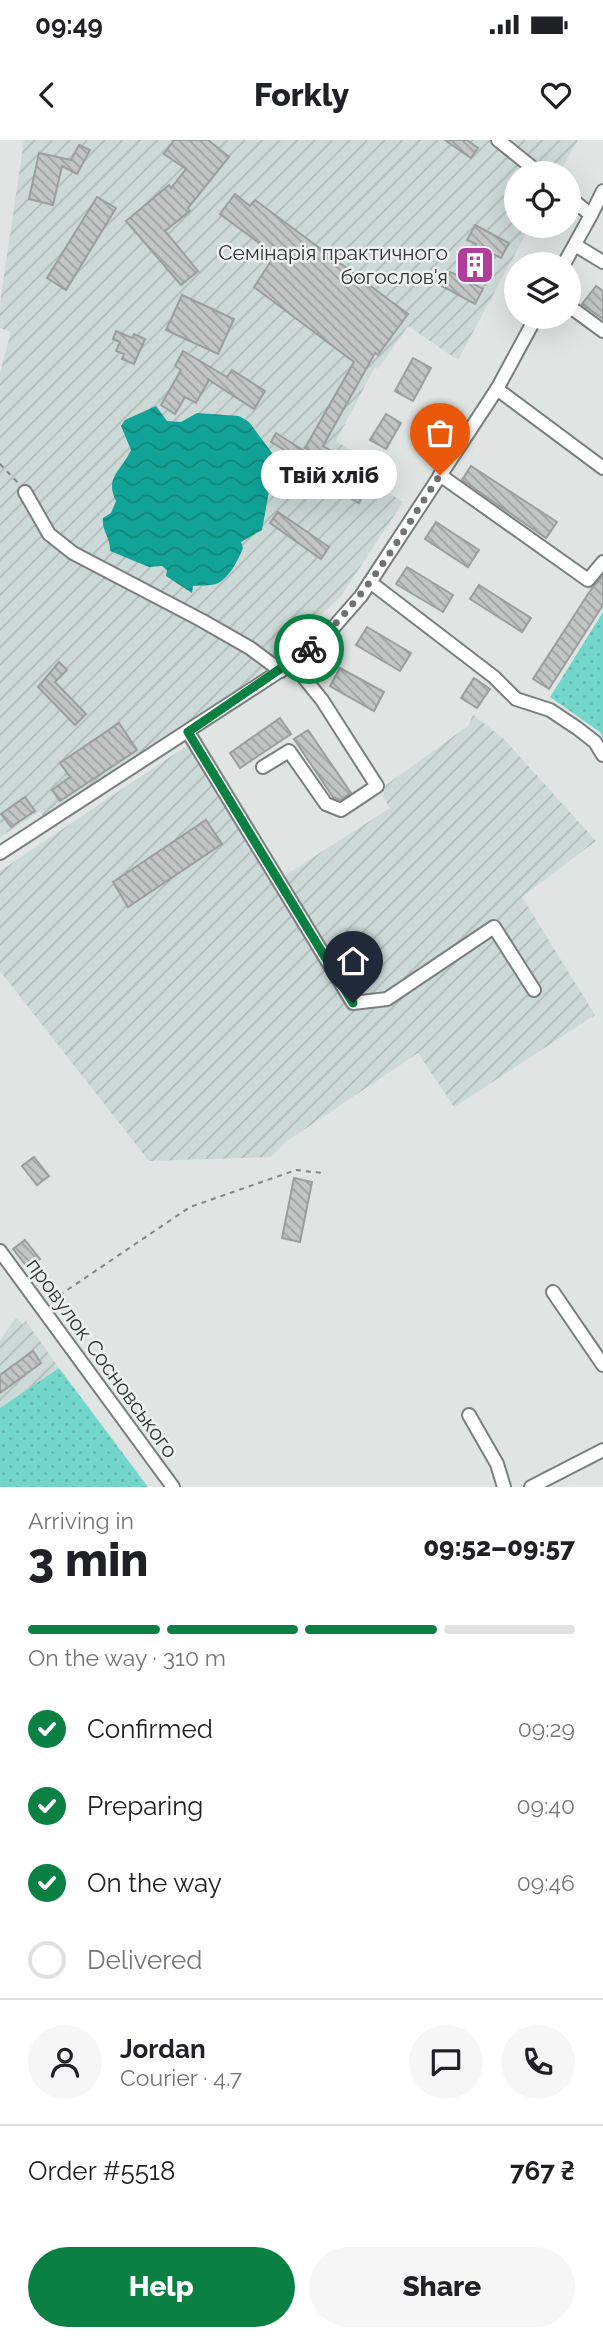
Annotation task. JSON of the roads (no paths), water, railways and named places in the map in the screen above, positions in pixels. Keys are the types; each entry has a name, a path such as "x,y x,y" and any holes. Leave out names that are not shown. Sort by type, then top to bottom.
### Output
{"street":[{"path":"498,140 524,161"},
{"path":"571,252 603,191"},
{"path":"581,207 591,215"},
{"path":"575,245 603,262"},
{"path":"581,315 603,331"},
{"path":"0,853 286,667 333,628 370,582 497,389 530,329"},
{"path":"497,389 603,468"},
{"path":"440,475 588,580 603,562"},
{"path":"25,492 49,534 73,553 286,667 328,709 377,786 341,810 334,809 326,804 289,751 262,767"},
{"path":"370,582 494,677 516,699 550,710 595,742 603,755"},
{"path":"188,732 353,1003 387,999 494,927 534,990"},
{"name":"провулок Сосновського","path":"0,1251 173,1487"},
{"path":"553,1292 603,1365"},
{"path":"469,1415 492,1454 504,1487"},
{"path":"531,1487 603,1450"}],"water":[{"path":"156,406 167,421 181,422 197,413 239,416 249,422 275,457 267,488 269,491 262,530 241,542 241,553 221,582 193,586 192,593 166,576 167,570 162,566 149,567 110,551 103,526 103,518 111,513 116,501 113,480 131,450 121,426 125,420"}],"place":[{"name":"Семінарія практичного богослов'я","path":"475,265"},
{"name":"Твій хліб","path":"440,475"}]}
